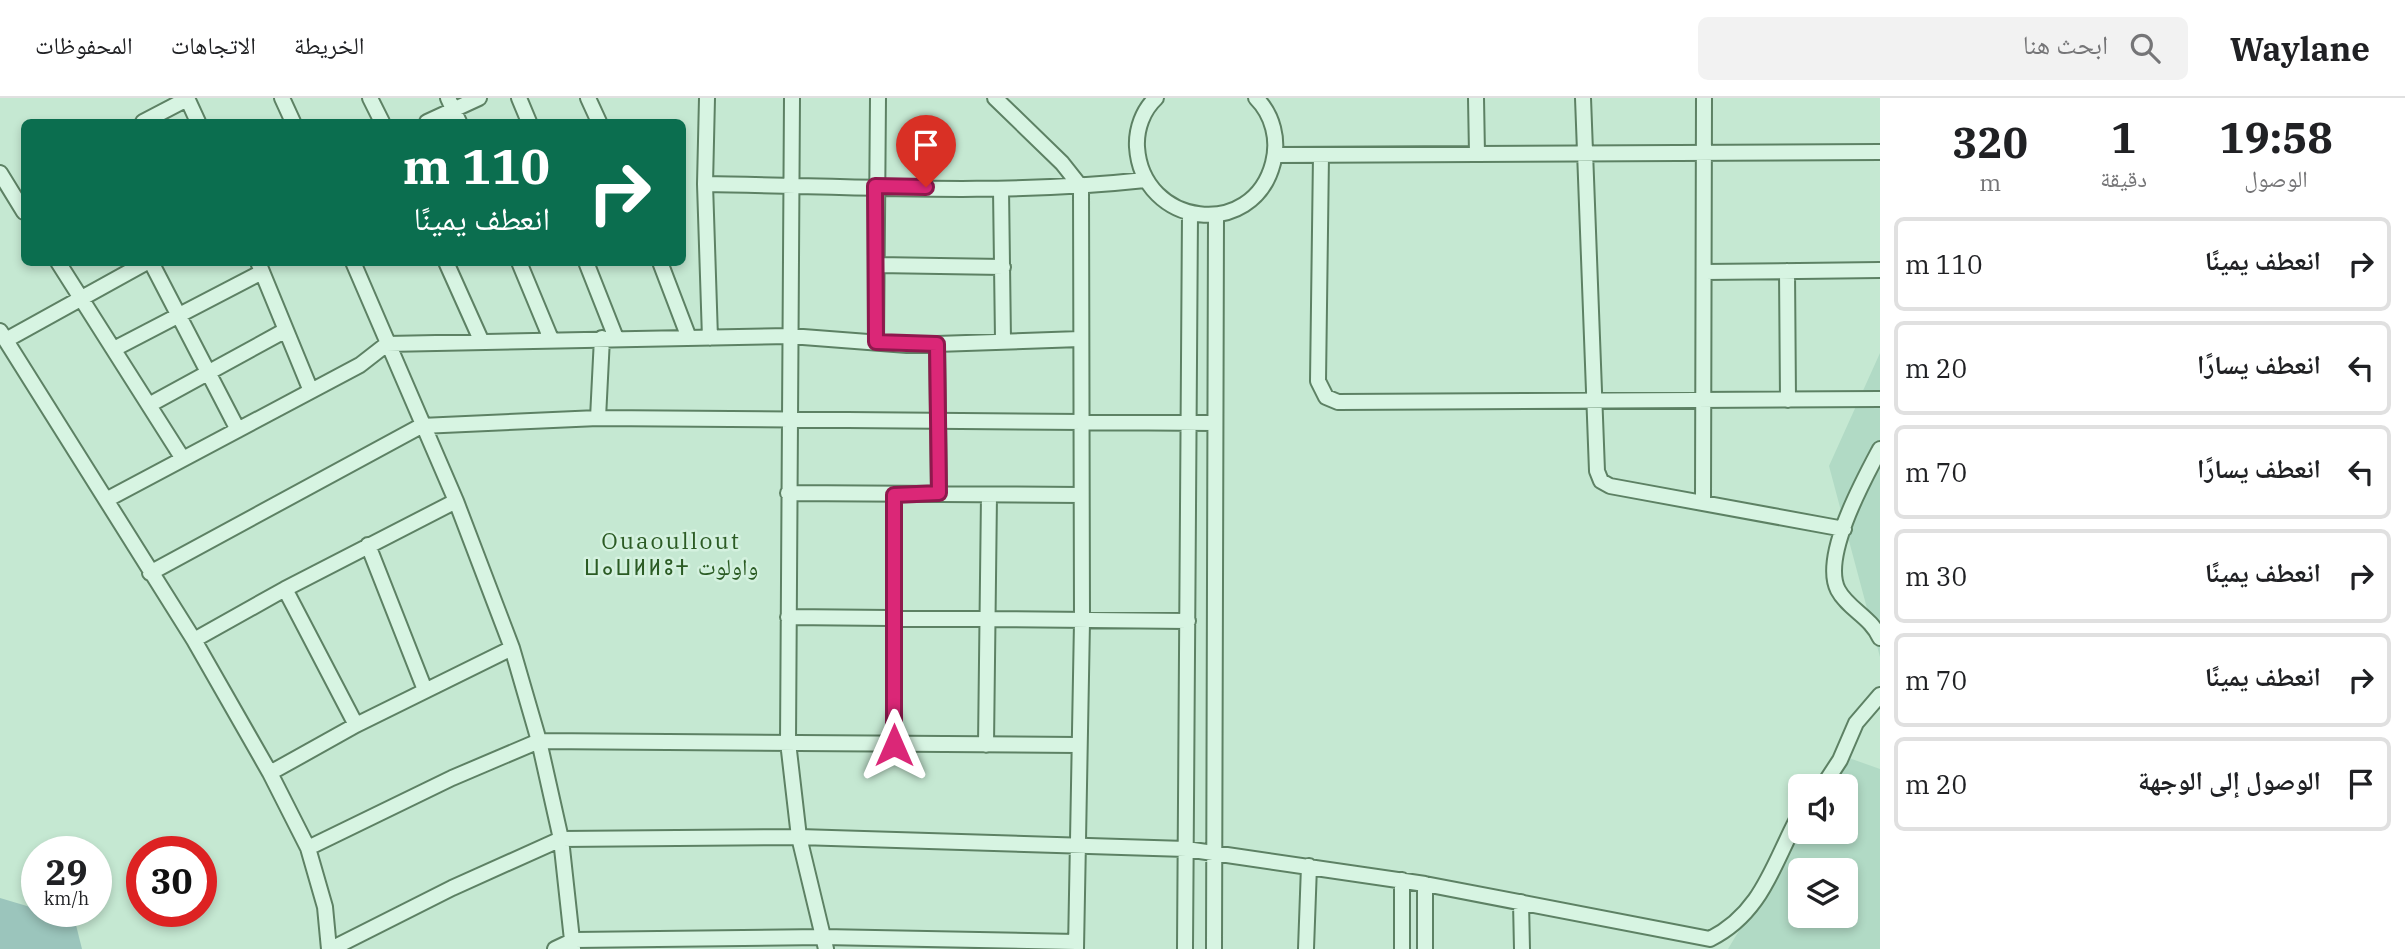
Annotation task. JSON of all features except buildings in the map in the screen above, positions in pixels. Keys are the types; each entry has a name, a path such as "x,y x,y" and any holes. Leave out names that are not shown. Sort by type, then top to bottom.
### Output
{"street":[{"path":"148,119 187,98 197,119"},
{"path":"282,98 292,119"},
{"path":"370,98 380,119"},
{"path":"434,119 479,98"},
{"path":"519,98 527,119"},
{"path":"588,98 598,119"},
{"path":"707,98 705,184 709,338"},
{"path":"792,98 788,742 799,837 824,943"},
{"path":"876,342 875,186 878,98"},
{"path":"555,949 574,944 1076,946 1077,745 1082,622 1081,187 1062,163 995,98"},
{"path":"1151,99 1141,120 1136,140 1138,161 1145,180 1157,195 1172,207 1190,214 1216,215 1233,210 1262,188 1275,155 1273,127 1256,98"},
{"path":"1476,98 1477,154"},
{"path":"1583,98 1597,471 1601,481 1610,486 1844,529"},
{"path":"1703,503 1704,98"},
{"path":"1275,155 1880,152"},
{"path":"1321,155 1318,381 1326,397 1338,402 1880,399"},
{"path":"0,173 18,189"},
{"path":"705,184 1001,189 1081,187 1145,180"},
{"path":"1001,189 1003,340"},
{"path":"1185,949 1190,214"},
{"path":"1214,949 1216,215"},
{"path":"877,265 1003,267"},
{"path":"61,266 183,459"},
{"path":"142,266 82,299 3,335 194,640 270,774 308,848 325,907 330,949 452,888 561,839 799,837 1186,849 1402,880 1710,939 1736,924 1755,902 1775,870 1788,841"},
{"path":"151,266 180,315 238,430"},
{"path":"355,266 421,426 456,501 512,648 539,741 561,839 574,944"},
{"path":"448,266 481,340"},
{"path":"521,266 551,339"},
{"path":"587,266 609,338 598,418"},
{"path":"662,266 689,338"},
{"path":"114,349 180,315 260,267 311,391"},
{"path":"1704,272 1880,270"},
{"path":"1787,271 1788,400"},
{"path":"149,405 286,330"},
{"path":"106,500 360,365 387,344 609,338 790,337 937,344 1080,339"},
{"path":"937,344 939,493"},
{"path":"150,573 421,426 598,418 1216,423"},
{"path":"1880,449 1844,529 1833,565 1836,586 1850,604 1868,618 1880,638"},
{"path":"788,493 1081,495"},
{"path":"894,495 894,745"},
{"path":"986,745 989,495"},
{"path":"194,640 285,589 456,501"},
{"path":"368,545 425,690"},
{"path":"285,589 356,724"},
{"path":"788,617 1188,621"},
{"path":"270,774 356,724 512,648"},
{"path":"1831,774 1856,723 1880,695"},
{"path":"308,848 452,778 539,741 1077,745"},
{"path":"1306,949 1309,866"},
{"path":"1402,880 1402,949"},
{"path":"1425,884 1425,949"},
{"path":"1521,902 1522,949"}],"green space":[{"path":"1880,353 1880,657 1829,466"},
{"path":"1849,758 1880,769 1880,949 1728,949 1791,844 1858,844 1858,774 1838,774"}],"shaded area":[{"path":"0,898 21,904 21,927 76,927 82,949 0,949"}],"district":[{"name":"Ouaoullout ⵡⴰⵡⵍⵍⵓⵜ واولوت","path":"671,554"}],"route":[{"path":"894,745 894,495 939,493 937,344 876,342 875,186 926,187"}]}
